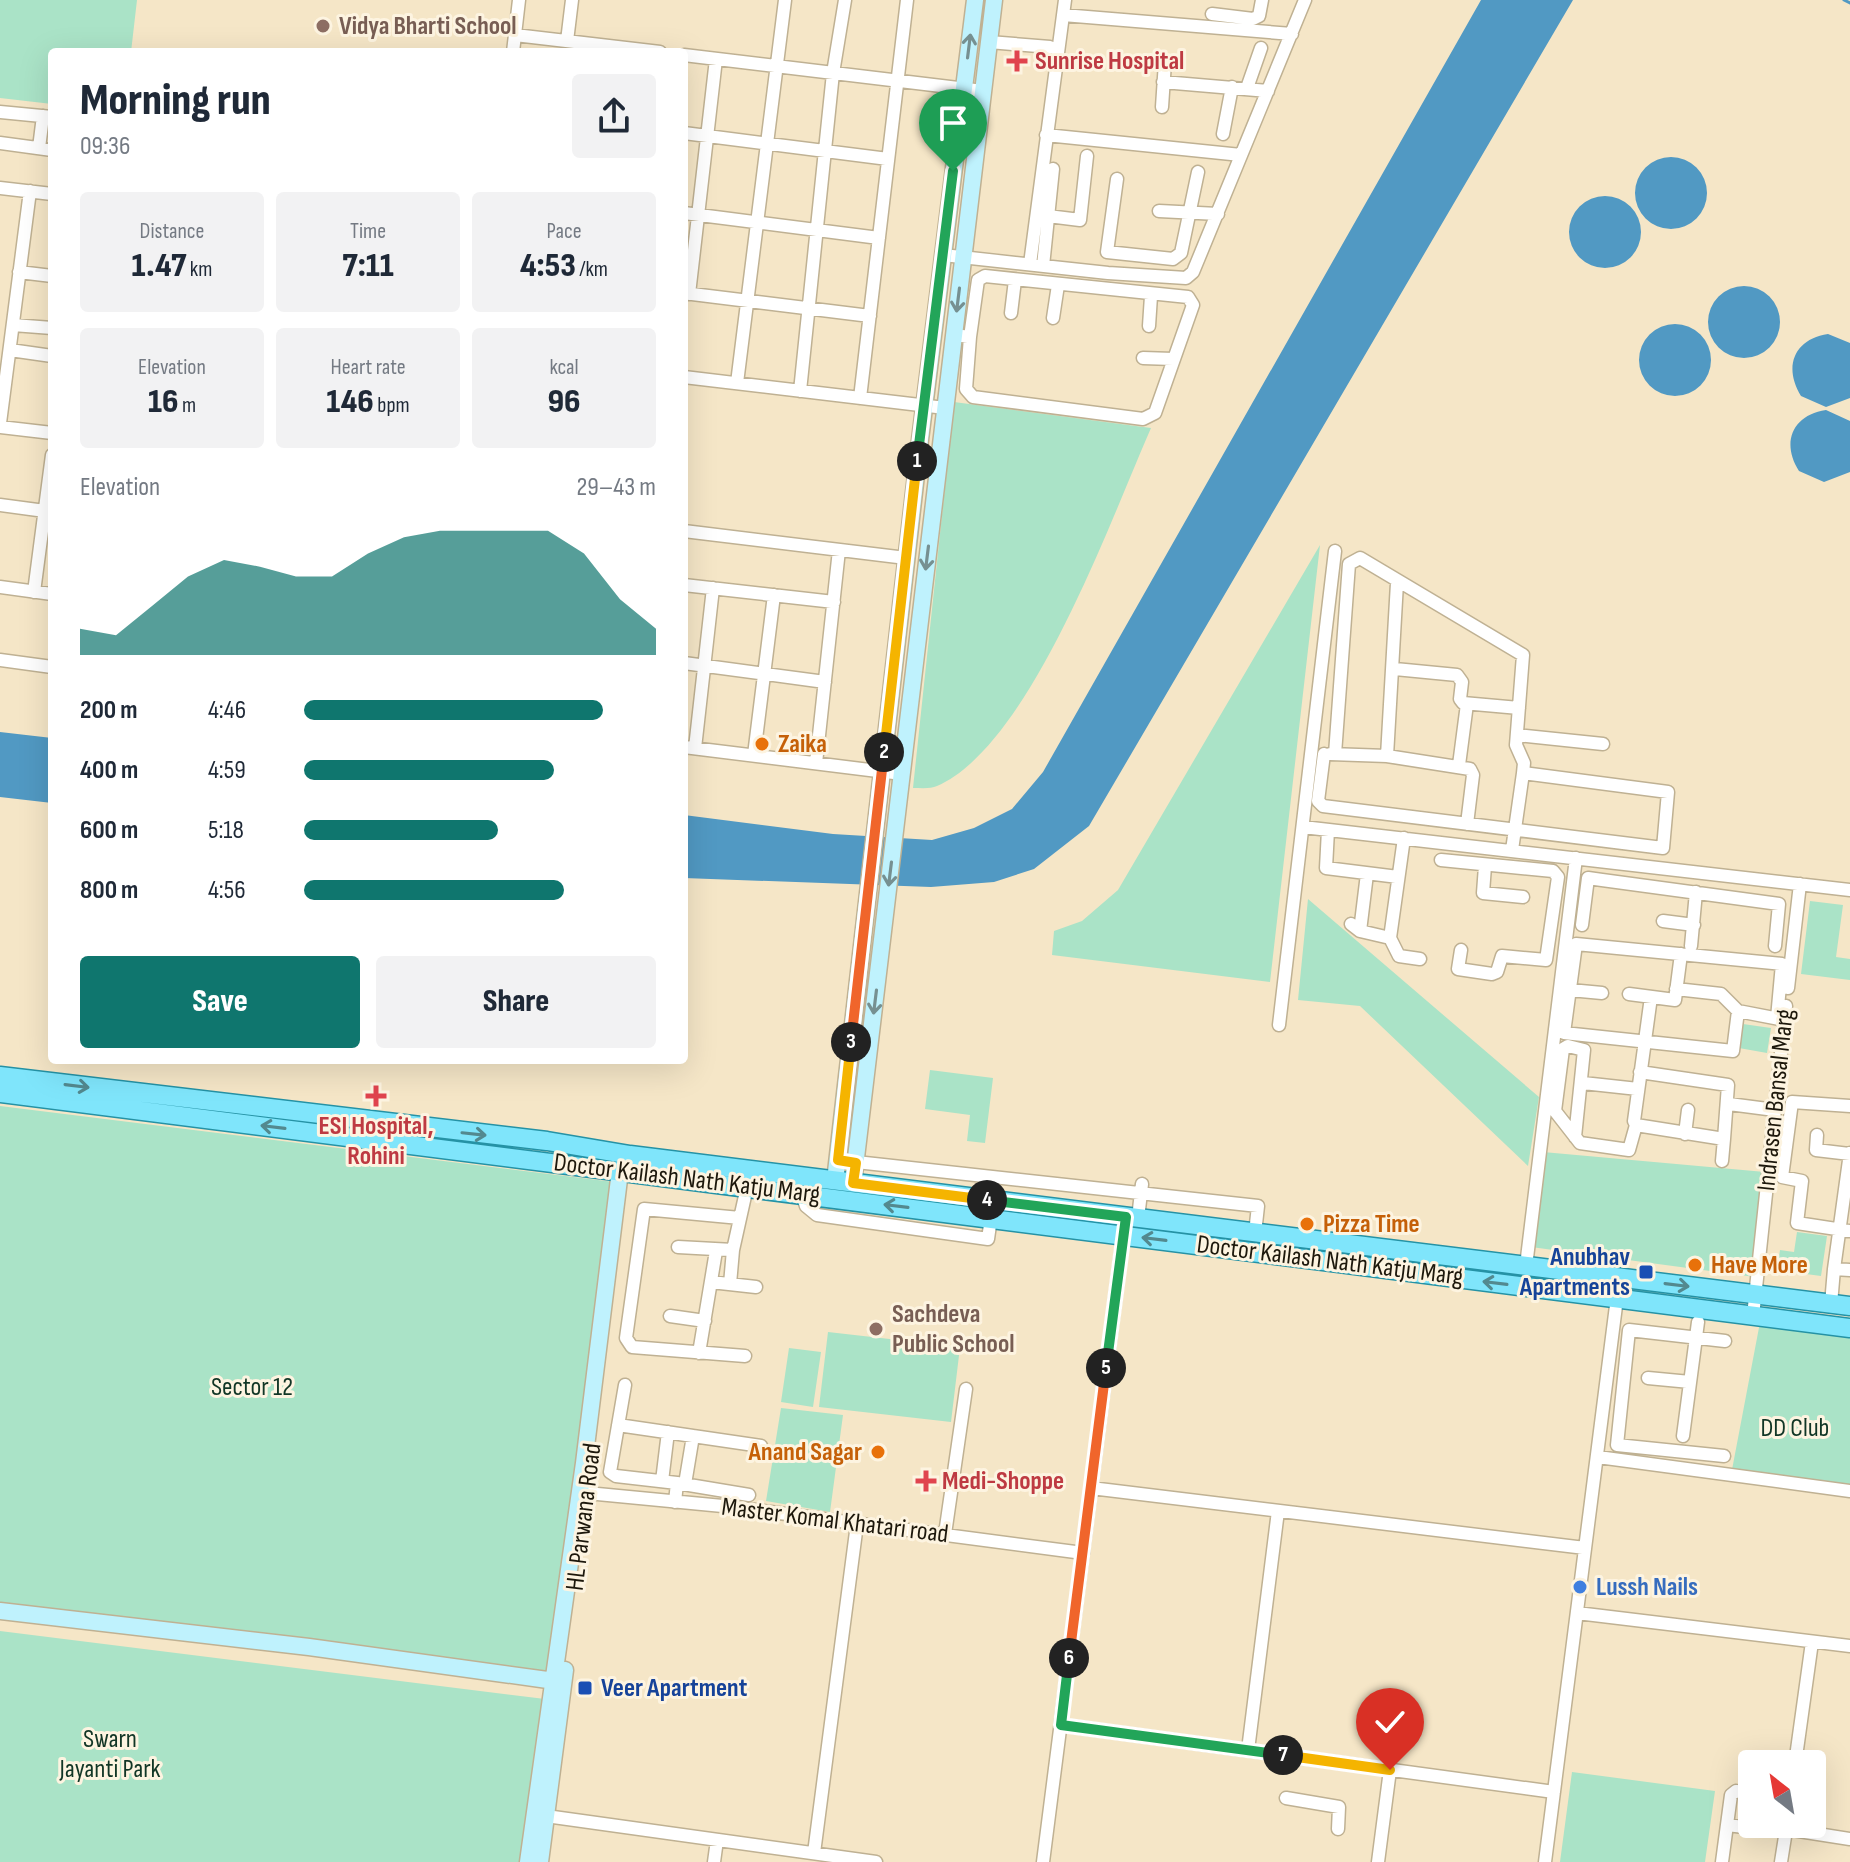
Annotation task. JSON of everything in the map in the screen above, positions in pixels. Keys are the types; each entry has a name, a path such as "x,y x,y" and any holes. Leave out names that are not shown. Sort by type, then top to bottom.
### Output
{"main road":[{"name":"Doctor Kailash Nath Katju Marg","path":"0,1076 511,1147 624,1172 991,1218 1129,1223 1255,1233 1850,1306"},
{"name":"Doctor Kailash Nath Katju Marg","path":"0,1093 844,1182 1617,1298 1850,1328"}],"street":[{"path":"513,48 519,0"},
{"path":"567,41 572,0"},
{"path":"737,383 785,0"},
{"path":"800,391 833,73 845,0"},
{"path":"860,398 907,0"},
{"path":"844,1182 838,1160 906,558 975,0"},
{"path":"844,1182 856,1163 945,408 962,336 980,277 1151,296 1188,297 1191,300 1155,413 1143,419 973,397 966,389 962,336 963,257 994,0"},
{"path":"1036,265 1046,135 1068,0"},
{"path":"1212,14 1253,19 1259,16 1262,0"},
{"path":"943,255 1186,278 1193,272 1218,214 1305,0"},
{"path":"1066,15 1292,34"},
{"path":"515,35 622,48"},
{"path":"989,42 1050,47"},
{"path":"1247,88 1261,48"},
{"path":"688,56 983,91"},
{"path":"688,281 716,59"},
{"path":"1162,107 1165,62"},
{"path":"1163,82 1268,91"},
{"path":"1223,134 1232,87"},
{"path":"0,112 48,117 45,149 0,143"},
{"path":"688,134 888,159"},
{"path":"1046,135 1241,155"},
{"path":"1048,216 1080,220 1087,156"},
{"path":"1036,265 1048,216 1053,169"},
{"path":"1117,179 1107,252 1178,258 1198,172"},
{"path":"0,188 48,193"},
{"path":"30,191 0,425 48,432"},
{"path":"1159,211 1218,214"},
{"path":"688,214 879,238"},
{"path":"19,272 48,276"},
{"path":"1106,291 1108,273"},
{"path":"1011,313 1015,280"},
{"path":"1053,318 1058,285"},
{"path":"688,294 870,316"},
{"path":"1149,326 1151,296"},
{"path":"13,325 48,328"},
{"path":"10,350 48,355"},
{"path":"1143,358 1173,359"},
{"path":"688,377 945,408"},
{"path":"34,592 47,540 45,511 48,487"},
{"path":"0,505 45,511"},
{"path":"688,531 906,558"},
{"path":"816,763 839,550"},
{"path":"1279,1025 1303,827 1323,754 1335,551"},
{"path":"1512,850 1517,830 1524,763 1516,745 1523,655 1397,583 1364,559 1355,557 1349,564 1323,754 1318,801 1323,806 1467,824 1517,830 1663,848"},
{"path":"1387,756 1395,669 1397,583"},
{"path":"688,585 834,602"},
{"path":"0,587 48,594"},
{"path":"713,588 690,747 902,774"},
{"path":"754,755 774,595"},
{"path":"0,660 48,666"},
{"path":"688,663 825,682"},
{"path":"1395,669 1457,675 1462,682 1460,699 1467,704 1519,708"},
{"path":"1459,765 1467,704"},
{"path":"1517,735 1603,744"},
{"path":"1323,754 1387,756 1470,769 1473,775 1467,824"},
{"path":"1523,773 1668,792 1659,868"},
{"path":"1303,827 1850,890"},
{"path":"1328,830 1325,866 1398,877"},
{"path":"1404,838 1390,938 1399,956 1420,959"},
{"path":"1526,1266 1576,858"},
{"path":"1441,860 1553,871 1558,877 1546,960 1502,956 1497,972 1492,974 1458,969 1461,950"},
{"path":"1602,861 1599,875 1602,880"},
{"path":"1485,866 1483,893 1523,897"},
{"path":"1367,874 1355,927 1390,938"},
{"path":"1582,925 1588,878 1779,904 1775,946"},
{"name":"Indrasen Bansal Marg","path":"1753,1316 1775,1110 1781,1019 1800,884"},
{"path":"1557,892 1571,894"},
{"path":"1629,994 1675,1000 1694,925 1696,892"},
{"path":"1663,921 1694,925"},
{"path":"1676,989 1721,994 1738,1011 1781,1019 1782,964 1686,950 1576,944 1564,1033 1733,1051 1738,1011"},
{"path":"1570,990 1602,993"},
{"path":"1575,1137 1583,1083 1584,1050 1568,1046 1563,1049 1555,1111 1575,1137 1580,1143 1629,1150 1636,1125 1651,997"},
{"path":"1640,1072 1724,1083 1730,1089 1722,1161"},
{"path":"1583,1083 1638,1089"},
{"path":"1845,1231 1797,1223 1802,1181 1782,1177 1792,1102 1850,1106"},
{"path":"1729,1104 1775,1110"},
{"path":"1685,1134 1688,1110"},
{"path":"1636,1125 1724,1139"},
{"path":"1817,1135 1816,1150 1850,1154 1845,1231 1834,1269 1831,1304"},
{"path":"838,1160 1141,1189 1258,1206 1255,1233"},
{"path":"528,1862 557,1686 624,1172"},
{"name":"HL Parwana Road","path":"540,1862 557,1686 587,1493 624,1172"},
{"path":"730,1284 733,1250 747,1187"},
{"path":"1043,1862 1129,1223 1141,1189"},
{"path":"740,1218 644,1209 628,1344 632,1347 745,1356"},
{"path":"678,1247 733,1250"},
{"path":"699,1353 716,1251"},
{"path":"1834,1269 1850,1270"},
{"path":"711,1282 756,1287"},
{"path":"1545,1862 1617,1298"},
{"path":"670,1316 705,1321"},
{"path":"1683,1436 1698,1322"},
{"path":"1724,1456 1617,1445 1629,1330 1725,1341"},
{"path":"1648,1378 1690,1382"},
{"path":"625,1385 610,1472 616,1476 749,1495"},
{"path":"945,1534 966,1389"},
{"path":"618,1425 761,1446"},
{"path":"662,1481 668,1432"},
{"path":"675,1502 693,1436"},
{"path":"1598,1457 1850,1491"},
{"path":"1091,1488 1585,1548"},
{"name":"Master Komal Khatari road","path":"587,1493 1083,1553"},
{"path":"1248,1750 1278,1511"},
{"path":"814,1853 857,1524"},
{"path":"0,1611 557,1686"},
{"path":"1577,1613 1850,1646"},
{"path":"0,1620 557,1686"},
{"path":"1797,1750 1812,1642"},
{"path":"1061,1725 1554,1792"},
{"path":"1378,1862 1390,1770"},
{"path":"1722,1862 1732,1793 1738,1793"},
{"path":"1286,1798 1339,1807 1338,1829"},
{"path":"546,1816 876,1862"},
{"path":"1727,1825 1738,1826"},
{"path":"1826,1834 1850,1839"},
{"path":"1781,1862 1784,1838"},
{"path":"714,1862 717,1840"}],"green space":[{"path":"0,0 137,0 131,48 48,48 48,104 0,98"},
{"path":"954,402 1151,428 1090,572 1035,680 1004,726 971,763 937,786 913,788"},
{"path":"1320,545 1270,982 1052,955 1054,931 1082,921 1118,890"},
{"path":"1308,899 1539,1097 1528,1166 1360,1006 1298,1000"},
{"path":"1810,901 1843,905 1836,957 1850,959 1850,980 1801,974"},
{"path":"1743,1024 1771,1028 1767,1053 1739,1048"},
{"path":"930,1070 993,1078 985,1143 967,1141 970,1115 925,1109"},
{"name":"Sector 12","path":"0,1106 614,1182 551,1673 0,1607"},
{"path":"1543,1152 1765,1172 1755,1277 1531,1247"},
{"path":"1797,1232 1827,1236 1821,1276 1777,1270 1780,1250 1794,1252"},
{"name":"DD Club","path":"1761,1317 1850,1328 1850,1489 1731,1475"},
{"path":"828,1332 960,1347 951,1422 819,1407"},
{"path":"789,1348 821,1352 813,1407 781,1402"},
{"path":"781,1408 843,1415 830,1512 766,1501"},
{"name":"Swarn Jayanti Park","path":"0,1631 545,1699 524,1862 0,1862"},
{"path":"1572,1772 1715,1791 1705,1862 1560,1862"}],"water":[{"path":"1481,0 1573,0 1089,826 1034,869 994,882 931,887 688,878 688,816 833,834 932,840 974,828 1012,809 1043,772"},
{"path":"1671,157 1691,163 1701,173 1707,193 1701,213 1691,223 1671,229 1651,223 1641,213 1635,193 1641,173 1651,163"},
{"path":"1605,196 1625,202 1635,212 1641,232 1635,252 1625,262 1605,268 1585,262 1575,252 1569,232 1575,212 1585,202"},
{"path":"1744,286 1764,292 1774,302 1780,322 1774,342 1764,352 1744,358 1724,352 1714,342 1708,322 1714,302 1724,292"},
{"path":"1675,324 1695,330 1705,340 1711,360 1705,380 1695,390 1675,396 1655,390 1645,380 1639,360 1645,340 1655,330"},
{"path":"1828,334 1850,343 1850,398 1826,407 1801,396 1793,375 1793,365 1800,348 1816,337"},
{"path":"1826,410 1850,421 1850,472 1824,482 1799,471 1791,441 1798,424 1814,413"},
{"path":"0,732 48,738 48,803 0,797"}],"waterway":[{"path":"1844,0 1850,3"}],"place":[{"name":"Vidya Bharti School","path":"323,26"},
{"name":"Sunrise Hospital","path":"1017,61"},
{"name":"Zaika","path":"762,744"},
{"name":"ESI Hospital, Rohini","path":"376,1096"},
{"name":"Pizza Time","path":"1307,1224"},
{"name":"Have More","path":"1695,1265"},
{"name":"Anubhav Apartments","path":"1646,1272"},
{"name":"Sachdeva Public School","path":"876,1329"},
{"name":"Anand Sagar","path":"878,1452"},
{"name":"Medi-Shoppe","path":"926,1481"},
{"name":"Lussh Nails","path":"1580,1587"},
{"name":"Veer Apartment","path":"585,1688"}],"route":[{"path":"953,171 838,1160 856,1163 853,1183 1126,1217 1061,1725 1390,1770"}]}
